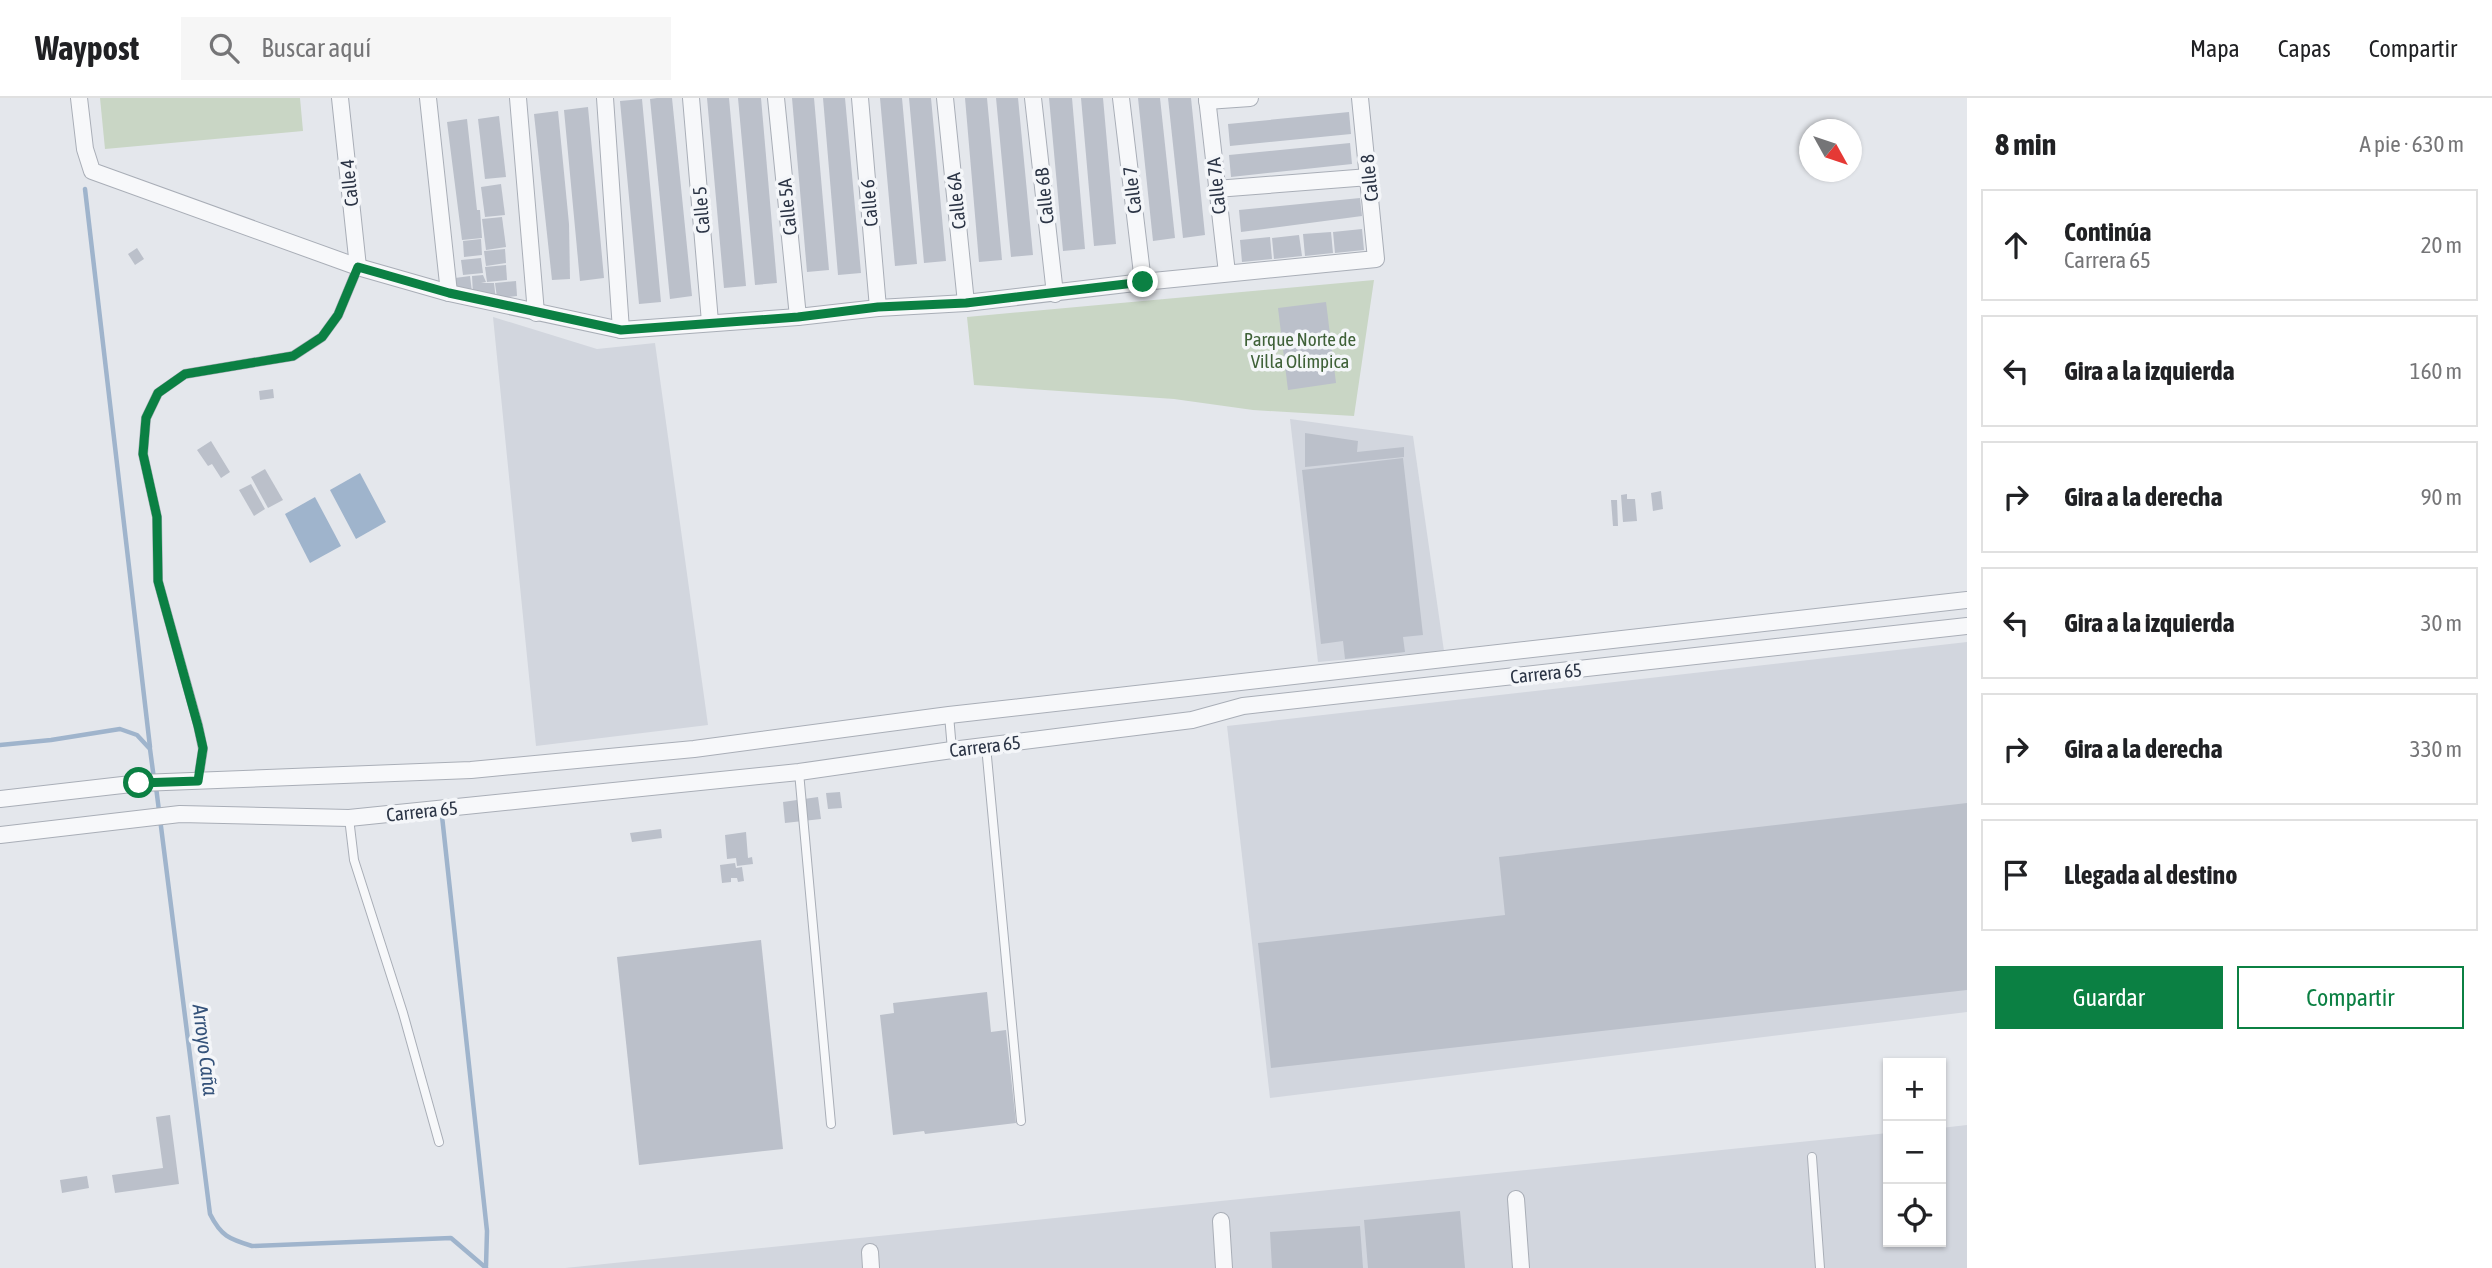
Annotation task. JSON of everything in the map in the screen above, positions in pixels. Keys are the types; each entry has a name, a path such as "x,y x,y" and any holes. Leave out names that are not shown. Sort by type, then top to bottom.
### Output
{"street":[{"path":"79,98 85,149 92,171 358,267 449,293 621,330 798,317 878,307 966,303 1227,273"},
{"name":"Calle 4","path":"340,98 358,267"},
{"path":"428,98 449,293"},
{"path":"518,98 536,313"},
{"path":"605,98 621,330"},
{"name":"Calle 5","path":"691,98 710,322"},
{"name":"Calle 5A","path":"776,98 798,317"},
{"name":"Calle 6","path":"860,98 878,307"},
{"name":"Calle 6A","path":"945,98 966,303"},
{"name":"Calle 6B","path":"1033,98 1055,294"},
{"name":"Calle 7","path":"1121,98 1143,282"},
{"path":"1207,100 1250,98"},
{"name":"Calle 8","path":"1227,273 1376,259 1360,98"},
{"name":"Calle 7A","path":"1207,100 1227,273"},
{"path":"1216,189 1369,177"},
{"name":"Carrera 65","path":"0,799 139,783 471,770 694,750 950,715 1967,600"},
{"name":"Carrera 65","path":"0,835 180,814 349,818 799,772 1192,720 1243,706 1967,626"},
{"path":"1516,1199 1521,1268"},
{"path":"1221,1221 1224,1268"}],"lane":[{"path":"198,781 203,748 158,581 157,517 143,454 146,418 158,393 185,374 293,356 322,337 338,315 358,267"},
{"path":"950,715 952,750"},
{"path":"986,746 1021,1121"},
{"path":"799,772 831,1125"},
{"path":"349,818 354,860 403,1013 439,1142"},
{"path":"1812,1157 1820,1268"}],"shaded area":[{"path":"493,317 597,349 655,343 708,725 536,746"},
{"path":"1290,419 1413,436 1444,651 1318,662"},
{"path":"1967,642 1967,1012 1270,1098 1227,726"},
{"path":"1967,1125 1967,1268 565,1268 1883,1134 1883,1247 1946,1247 1946,1127"}],"green space":[{"path":"100,98 300,98 303,131 105,149"},
{"name":"Parque Norte de Villa Olímpica","path":"1374,280 1354,416 1253,410 1174,399 974,385 967,317"}],"water":[{"path":"360,473 386,522 356,539 330,490"},
{"path":"315,497 341,546 310,563 285,514"}],"building":[{"path":"672,98 692,296 670,299 650,99"},
{"path":"707,98 729,98 746,286 724,288"},
{"path":"738,98 761,98 777,283 755,285"},
{"path":"792,98 814,98 829,270 807,272"},
{"path":"823,98 845,98 861,273 838,275"},
{"path":"880,98 902,98 917,264 895,266"},
{"path":"909,98 931,98 946,261 924,263"},
{"path":"965,98 987,98 1002,260 979,262"},
{"path":"996,98 1018,98 1033,255 1011,257"},
{"path":"1049,98 1072,98 1085,249 1063,251"},
{"path":"1081,98 1103,98 1116,244 1094,246"},
{"path":"1138,98 1160,98 1175,238 1153,241"},
{"path":"1168,98 1191,98 1205,235 1183,238"},
{"path":"642,99 661,302 639,304 620,101"},
{"path":"588,107 604,278 580,281 564,110"},
{"path":"558,111 569,224 570,279 552,280 534,114"},
{"path":"1349,112 1351,134 1230,146 1228,124"},
{"path":"499,116 506,177 485,179 478,119"},
{"path":"467,119 482,238 462,240 447,122"},
{"path":"1350,143 1352,164 1231,177 1229,155"},
{"path":"501,184 505,215 485,217 481,187"},
{"path":"1360,198 1362,216 1241,232 1239,210"},
{"path":"502,217 506,247 486,250 482,219"},
{"path":"1362,229 1364,250 1335,253 1333,232"},
{"path":"1331,232 1333,253 1305,256 1303,234"},
{"path":"1299,235 1302,256 1274,259 1272,238"},
{"path":"1270,237 1272,259 1242,262 1240,240"},
{"path":"481,239 482,255 464,257 463,241"},
{"path":"137,248 144,259 135,265 128,254"},
{"path":"505,249 506,263 486,266 484,251"},
{"path":"481,258 483,273 463,275 461,260"},
{"path":"506,265 507,280 487,282 485,267"},
{"path":"483,275 486,282 481,283 494,283 496,300 473,294 472,276"},
{"path":"470,276 472,292 455,291 455,278"},
{"path":"516,281 517,296 497,298 495,283"},
{"path":"1326,302 1336,383 1288,390 1278,308"},
{"path":"273,389 274,398 260,400 259,391"},
{"path":"1305,433 1358,441 1357,452 1404,447 1404,457 1305,467"},
{"path":"211,441 230,472 221,478 212,464 208,466 197,450"},
{"path":"1403,458 1423,635 1403,637 1405,652 1345,659 1343,641 1321,644 1302,470"},
{"path":"265,469 283,500 268,508 251,477"},
{"path":"251,484 265,509 254,516 239,490"},
{"path":"1661,491 1663,509 1653,511 1651,493"},
{"path":"1627,494 1627,499 1635,499 1637,521 1623,522 1621,495"},
{"path":"1611,500 1617,500 1618,526 1613,526"},
{"path":"840,792 842,808 828,809 826,793"},
{"path":"818,797 821,819 785,823 783,802"},
{"path":"1967,803 1967,990 1271,1068 1258,943 1505,915 1499,857"},
{"path":"661,829 662,838 632,842 630,833"},
{"path":"746,832 748,858 752,857 753,864 737,866 736,858 727,859 725,835"},
{"path":"735,863 736,868 742,867 744,881 738,882 737,878 731,878 731,882 722,883 720,865"},
{"path":"761,940 783,1149 639,1165 617,957"},
{"path":"987,992 991,1032 1006,1030 1016,1123 925,1134 924,1131 893,1135 880,1015 894,1013 893,1003"},
{"path":"170,1115 179,1184 115,1193 112,1175 163,1168 156,1117"},
{"path":"87,1176 89,1188 62,1193 60,1180"},
{"path":"1460,1211 1465,1268 1368,1268 1364,1220"},
{"path":"1360,1226 1363,1268 1272,1268 1270,1232"}],"waterway":[{"path":"85,189 150,747"},
{"name":"Arroyo Caña","path":"0,745 120,729 137,735 150,749 154,779"},
{"name":"Arroyo Caña","path":"156,787 210,1214 218,1227 232,1239 252,1246 451,1238 486,1268"},
{"path":"442,816 487,1231 486,1266"}],"route":[{"path":"139,783 198,781 203,748 185,672 158,581 157,517 143,454 146,418 158,393 185,374 293,356 322,337 338,315 358,267 449,293 621,330 798,317 878,307 966,303 1143,282"}]}
